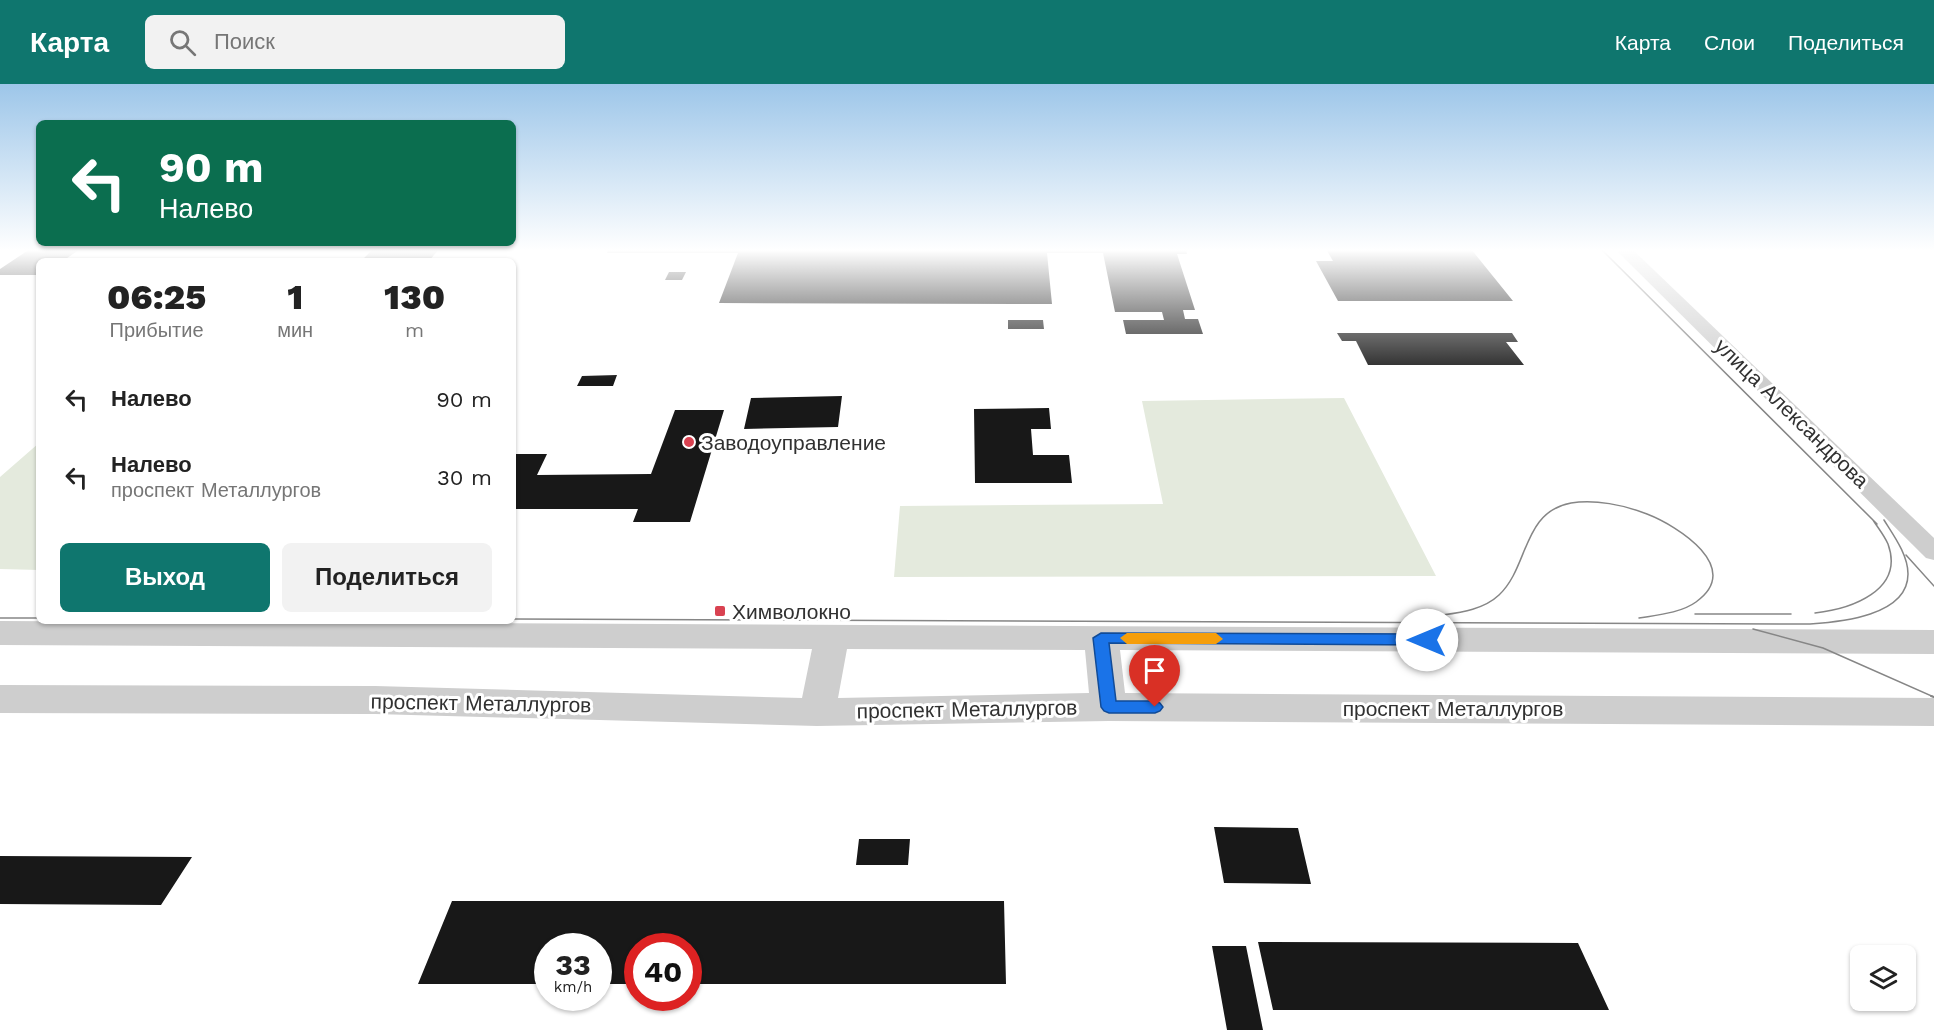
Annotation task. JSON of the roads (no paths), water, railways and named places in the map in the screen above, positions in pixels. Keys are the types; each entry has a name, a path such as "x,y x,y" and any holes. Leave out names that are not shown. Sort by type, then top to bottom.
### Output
{"street":[{"name":"улица Александрова","path":"1668,293 1934,552"},
{"path":"0,633 1934,642"},
{"path":"817,712 832,638"},
{"path":"1101,638 1109,707"},
{"name":"проспект Металлургов","path":"0,699 375,700 817,712 1109,707 1934,712"}],"tram line":[{"path":"1645,293 1873,520"},
{"path":"1430,617 1466,611 1492,601 1509,583 1528,542 1543,517 1555,508 1571,503 1590,502 1629,508 1660,520 1689,538 1710,562 1713,576 1709,589 1696,602 1676,611 1639,618"},
{"path":"1815,613 1858,602 1871,595 1882,585 1889,574 1891,560 1888,544 1873,520"},
{"path":"1873,520 1877,524"},
{"path":"516,619 1810,624 1870,614 1885,608 1897,599 1905,588 1908,574 1906,560 1884,520"},
{"path":"1906,555 1934,586"},
{"path":"1695,614 1791,614"},
{"path":"0,618 36,618"},
{"path":"1753,629 1823,648 1934,697 1931,696"}],"place":[{"name":"Заводоуправление","path":"689,442"},
{"name":"Химволокно","path":"720,611"}]}
